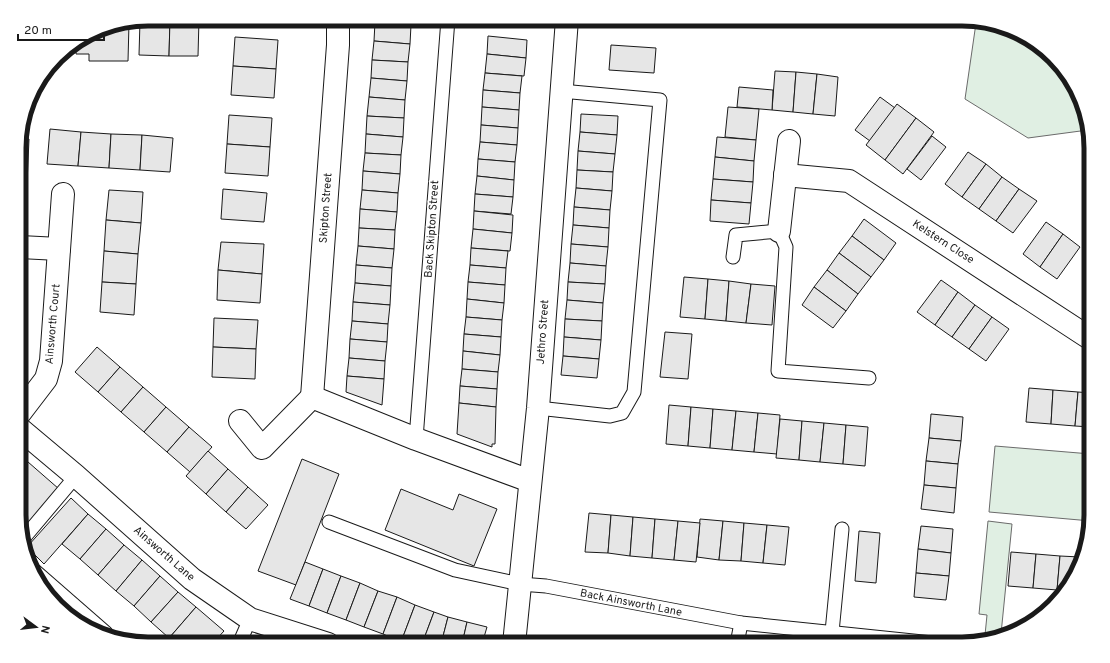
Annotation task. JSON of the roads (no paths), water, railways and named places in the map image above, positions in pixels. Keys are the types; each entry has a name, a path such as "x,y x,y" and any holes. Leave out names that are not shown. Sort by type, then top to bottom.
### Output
{"street":[{"name":"Skipton Street","path":"312,397 338,45 338,26"},
{"name":"Jethro Street","path":"515,637 538,408 566,26"},
{"path":"779,231 789,141"},
{"name":"Kelstern Close","path":"785,175 849,181 1084,335"},
{"name":"Ainsworth Court","path":"26,405 46,379 51,361 63,194"},
{"path":"26,247 59,250"},
{"path":"240,421 262,448 312,397 416,439 530,481"},
{"name":"Ainsworth Lane","path":"26,434 76,476 192,579 250,619 306,637"}],"lane":[{"name":"Back Skipton Street","path":"416,439 447,26"},
{"path":"538,408 610,416 622,413 634,392 660,100 561,91"},
{"path":"733,257 736,235 779,231 786,247 778,371 868,378"},
{"path":"28,534 76,476"},
{"name":"Back Ainsworth Lane","path":"329,522 455,570 520,584 546,586 740,623 878,637"},
{"path":"832,632 842,529"},
{"path":"44,579 99,627"},
{"path":"242,637 250,619"},
{"path":"738,637 740,623"}]}
